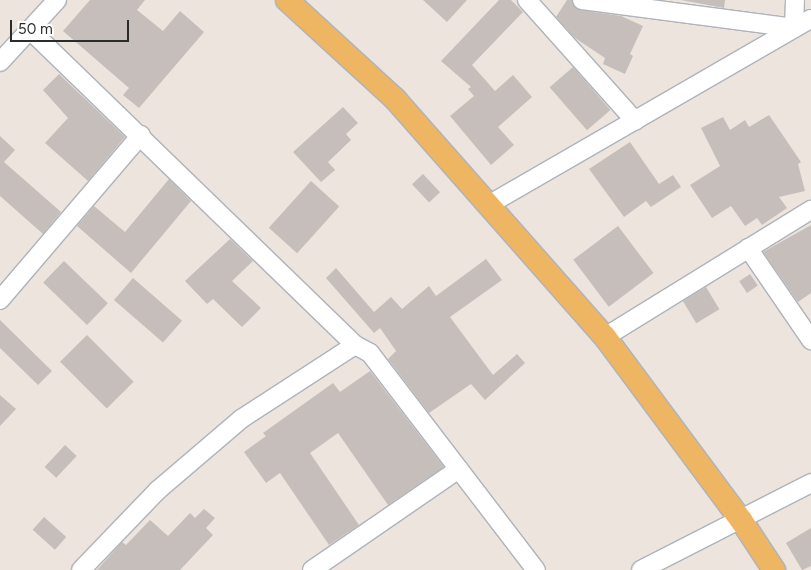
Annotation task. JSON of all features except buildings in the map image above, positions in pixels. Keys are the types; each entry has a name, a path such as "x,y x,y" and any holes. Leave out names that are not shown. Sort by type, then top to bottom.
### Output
{"main road":[{"path":"287,0 396,99 605,337 741,520 774,570"}],"street":[{"path":"0,62 56,0"},
{"path":"527,0 635,121"},
{"path":"582,0 794,28"},
{"path":"794,0 794,28"},
{"path":"490,204 811,19"},
{"path":"30,30 142,136 355,346 370,353 536,570"},
{"path":"0,300 142,136"},
{"path":"605,337 811,210"},
{"path":"748,248 811,340"},
{"path":"81,570 158,490 241,419 355,346"},
{"path":"312,570 459,470"},
{"path":"642,570 811,483"}]}
